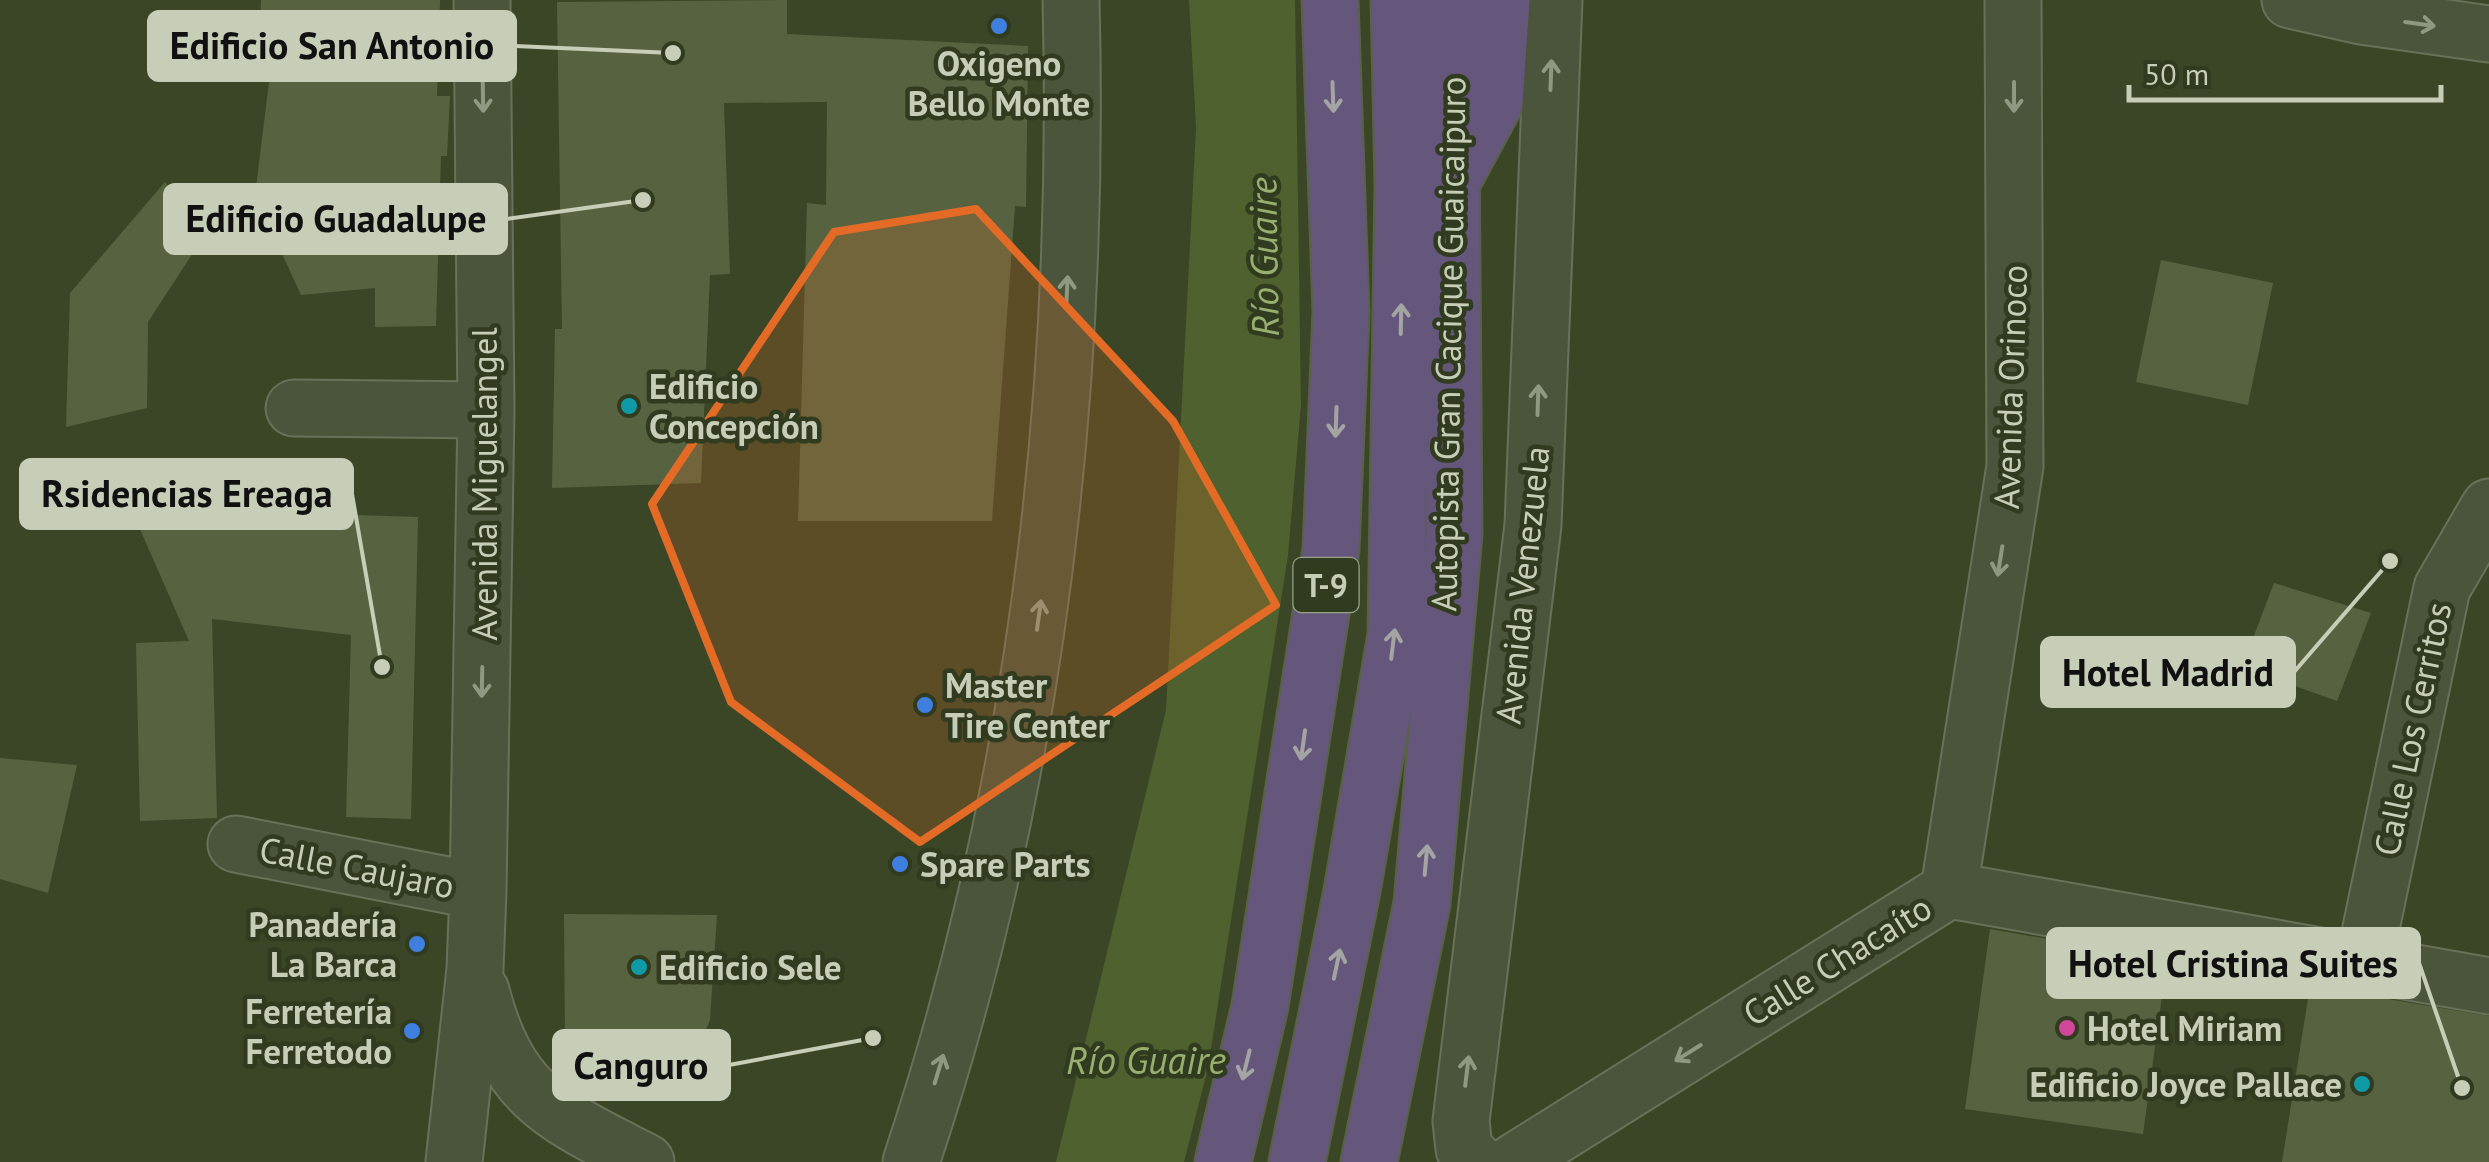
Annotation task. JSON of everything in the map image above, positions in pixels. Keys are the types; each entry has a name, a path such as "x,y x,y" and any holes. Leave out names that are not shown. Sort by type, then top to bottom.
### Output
{"highway":[{"name":"T-9","path":"1223,1162 1260,1006 1331,548 1341,312 1330,0"},
{"path":"1297,1162 1352,891 1396,636 1403,184 1399,0"},
{"name":"Autopista Gran Cacique Guaicaipuro","path":"1369,1162 1422,903 1452,554 1450,0"},
{"path":"1453,181 1495,102 1502,0"}],"street":[{"name":"Avenida Miguelangel","path":"475,969 486,410 482,0"},
{"path":"911,1162 980,918 1040,612 1060,428 1070,250 1071,0"},
{"name":"Avenida Venezuela","path":"1477,1162 1464,1149 1461,1122 1533,524 1554,0"},
{"name":"Avenida Orinoco","path":"1949,890 2015,466 2014,0"},
{"path":"2290,0 2364,8 2489,34"},
{"path":"294,408 486,410"},
{"name":"Calle Los Cerritos","path":"2364,962 2442,588 2489,507"},
{"name":"Calle Caujaro","path":"236,844 478,891"},
{"name":"Calle Chacaíto","path":"1514,1162 1949,890 2489,986"},
{"path":"475,969 492,1035 504,1061 560,1118 646,1162"},
{"path":"458,1162 475,969"},
{"path":"458,1162 483,1126 502,1118 560,1118"}],"highlighted area":[{"path":"976,209 1173,421 1276,605 920,842 731,702 652,504 834,232"}],"water":[{"name":"Río Guaire","path":"1189,0 1295,0 1301,405 1288,555 1208,1068 1184,1162 1056,1162 1166,710 1196,128"}],"building":[{"path":"261,0 440,0 437,96 450,96 447,156 441,156 436,326 375,327 375,288 301,295 255,195 273,50 259,50"},
{"path":"787,0 787,34 1028,46 1026,207 1015,206 992,521 798,521 807,203 826,205 827,102 724,103 730,274 710,275 701,483 552,488 555,329 562,329 557,2"},
{"path":"165,182 202,239 148,322 147,408 66,427 70,293"},
{"path":"2161,260 2273,283 2248,405 2136,382"},
{"path":"226,470 243,522 353,524 353,515 418,517 411,819 346,817 351,635 212,619 217,818 140,821 136,643 189,641 129,504"},
{"path":"2274,583 2371,613 2337,701 2242,667"},
{"path":"0,758 77,765 48,893 0,879"},
{"name":"Edificio Sele","path":"564,914 717,915 710,1020 681,1090 565,1044"},
{"name":"Hotel Miriam","path":"1990,929 2167,960 2143,1134 1965,1109"},
{"name":"Edificio Joyce Pallace","path":"2310,986 2489,1016 2489,1162 2282,1162"}],"place":[{"name":"Oxigeno Bello Monte","path":"999,26"},
{"name":"Edificio San Antonio","path":"673,53"},
{"name":"Edificio Guadalupe","path":"643,200"},
{"name":"Edificio Concepción","path":"629,406"},
{"name":"Hotel Madrid","path":"2390,561"},
{"name":"Rsidencias Ereaga","path":"382,667"},
{"name":"Master Tire Center","path":"925,705"},
{"name":"Spare Parts","path":"900,864"},
{"name":"Panadería La Barca","path":"417,944"},
{"name":"Edificio Sele","path":"639,967"},
{"name":"Hotel Miriam","path":"2067,1028"},
{"name":"Ferretería Ferretodo","path":"412,1031"},
{"name":"Canguro","path":"873,1038"},
{"name":"Edificio Joyce Pallace","path":"2362,1084"},
{"name":"Hotel Cristina Suites","path":"2462,1088"}]}
